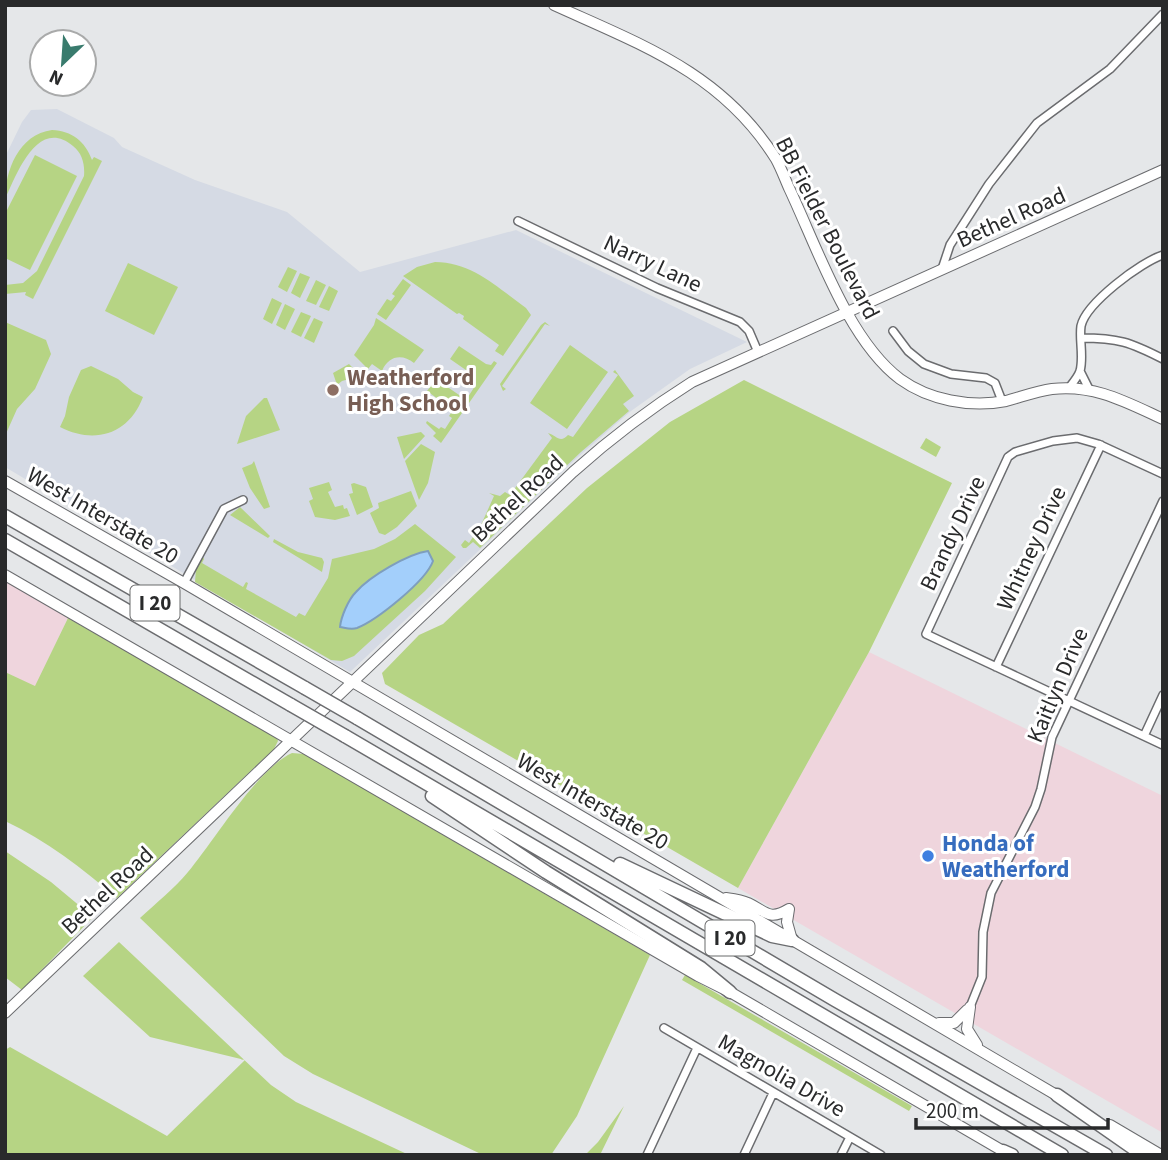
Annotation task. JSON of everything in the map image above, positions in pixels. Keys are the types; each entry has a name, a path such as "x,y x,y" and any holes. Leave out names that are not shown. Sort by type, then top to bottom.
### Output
{"highway":[{"name":"I 20","path":"5,516 1106,1155"},
{"name":"I 20","path":"5,540 1062,1155"},
{"path":"409,774 424,790 472,824 701,968 730,992"},
{"path":"565,841 585,845 684,896 772,936 792,940"},
{"path":"1057,1095 1143,1155"}],"main road":[{"name":"BB Fielder Boulevard","path":"554,5 659,52 706,82 744,116 778,162 846,312 881,363 901,380 948,401 973,404 1002,401 1052,389 1108,393 1163,419"},
{"name":"Bethel Road","path":"5,1013 611,438 648,410 692,382 1163,170"},
{"name":"West Interstate 20","path":"5,481 1161,1155"},
{"path":"5,575 1008,1154"},
{"path":"718,897 745,902 771,915 778,915 789,909 787,922 792,940"},
{"path":"926,1019 954,1023 970,1007"},
{"name":"Kaitlyn Drive","path":"970,1007 967,1029 972,1040 988,1055"}],"street":[{"path":"942,269 950,245 989,184 1037,123 1110,69 1163,14"},
{"name":"Narry Lane","path":"518,221 657,288 740,322 749,331 758,352"},
{"path":"1090,391 1080,371 1083,320 1093,305 1150,259 1163,255"},
{"path":"893,331 908,351 924,364 951,374 986,378 995,383 1002,401"},
{"path":"1081,338 1109,338 1129,342 1163,359"},
{"path":"1068,390 1080,371"},
{"name":"Brandy Drive","path":"996,667 926,634 1008,457 1015,452 1053,441 1077,438 1101,445"},
{"path":"1101,445 1163,474"},
{"name":"Whitney Drive","path":"996,667 1101,445"},
{"path":"184,583 224,509 243,500"},
{"name":"Kaitlyn Drive","path":"970,1007 982,977 983,932 988,900 1035,807 1052,737 1163,501"},
{"path":"996,667 1163,745"},
{"path":"1144,736 1163,695"},
{"name":"Magnolia Drive","path":"664,1028 881,1155"},
{"path":"647,1155 697,1048"},
{"path":"744,1155 773,1093"},
{"path":"841,1155 850,1137"}],"shaded area":[{"name":"Weatherford High School","path":"57,109 114,138 122,147 195,180 287,212 360,272 516,230 747,342 690,369 631,411 577,458 350,672 5,467 5,157 31,110"},
{"path":"5,581 68,618 35,687 5,672"},
{"path":"869,652 1163,796 1163,1133 738,888"}],"green space":[{"path":"52,130 72,135 86,147 92,160 94,157 102,161 33,299 25,295 26,292 5,294 5,285 23,283 37,271 84,176 79,152 60,139 49,138 39,144 22,164 5,199 8,177 16,156 31,139"},
{"path":"35,155 77,176 30,270 5,258 5,214"},
{"path":"435,262 473,271 526,308 531,315 503,356 495,351 499,345 463,319 464,316 457,314 403,276 417,267"},
{"path":"128,263 178,287 154,335 105,311"},
{"path":"288,267 297,271 287,292 278,287"},
{"path":"300,273 310,277 300,298 291,293"},
{"path":"403,279 411,285 386,320 377,314 387,299 391,301 395,296 392,294"},
{"path":"316,280 326,285 316,305 306,301"},
{"path":"329,286 338,291 329,311 319,307"},
{"path":"272,298 282,303 272,324 263,319"},
{"path":"285,304 295,309 285,330 276,325"},
{"path":"301,312 311,316 301,337 291,332"},
{"path":"314,318 323,322 314,343 304,338"},
{"path":"376,318 424,350 414,363 400,357 392,359 382,371 372,364 368,369 354,355"},
{"path":"5,322 46,340 51,354 35,389 17,409 5,436"},
{"path":"545,322 550,326 545,324 502,386 506,389 503,391 500,384"},
{"path":"570,345 608,372 567,429 530,403"},
{"path":"459,346 486,364 491,365 494,361 497,363 441,443 433,436 436,433 426,423 427,421 439,429 445,429 452,418 449,416 453,410 427,391 436,379 462,397 468,397 475,386 472,383 476,377 450,359"},
{"path":"349,364 364,379 358,381 356,377 337,385 333,373"},
{"path":"91,366 118,379 143,397 129,420 109,433 86,435 60,427 81,370"},
{"path":"615,370 634,396 623,404 629,411 581,452 480,548 473,542 463,548 461,545 465,540 469,543 481,525 494,496 489,493 500,496 505,492 510,495 552,438 548,433 560,439 568,435 573,437 618,375 613,372"},
{"path":"744,380 952,483 869,652 738,888 385,684 382,673 419,635 443,624 587,488 670,422"},
{"path":"267,398 280,430 237,444 246,416"},
{"path":"421,432 425,436 404,459 397,437"},
{"path":"926,438 941,447 936,457 920,448"},
{"path":"421,444 435,452 428,483 419,500 405,461"},
{"path":"254,461 270,507 264,509 250,488 242,468"},
{"path":"329,482 332,490 328,492 335,507 343,505 350,516 335,520 315,517 309,501 313,499 309,488"},
{"path":"351,484 366,487 373,507 357,515 349,494 353,493"},
{"path":"411,491 417,506 397,527 385,535 379,533 370,513 379,508 378,503"},
{"path":"240,507 270,536 268,538 230,515"},
{"path":"415,524 456,557 425,591 354,656 342,661 331,660 195,582 196,569 203,557 202,563 243,587 248,583 246,589 296,617 299,613 305,616 328,578 332,559 374,549 395,539"},
{"path":"274,539 298,552 322,558 322,572 273,542"},
{"path":"68,618 278,741 274,749 117,898 64,856 5,821 5,672 35,686"},
{"path":"292,753 304,754 650,955 577,1116 551,1155 483,1155 313,1074 284,1056 140,918 188,872 265,774"},
{"path":"5,851 51,882 93,917 22,990 5,977"},
{"path":"119,942 244,1060 150,1037 83,976"},
{"path":"685,975 912,1106 909,1111 682,980"},
{"path":"10,1047 167,1136 245,1060 271,1085 296,1102 409,1155 5,1155 5,1050"},
{"path":"624,1106 600,1155 585,1155 598,1142"}],"water":[{"path":"428,551 433,561 429,569 400,599 366,624 351,629 340,627 348,604 362,586 400,561"}],"place":[{"name":"Weatherford High School","path":"333,390"},
{"name":"Honda of Weatherford","path":"928,856"}]}
